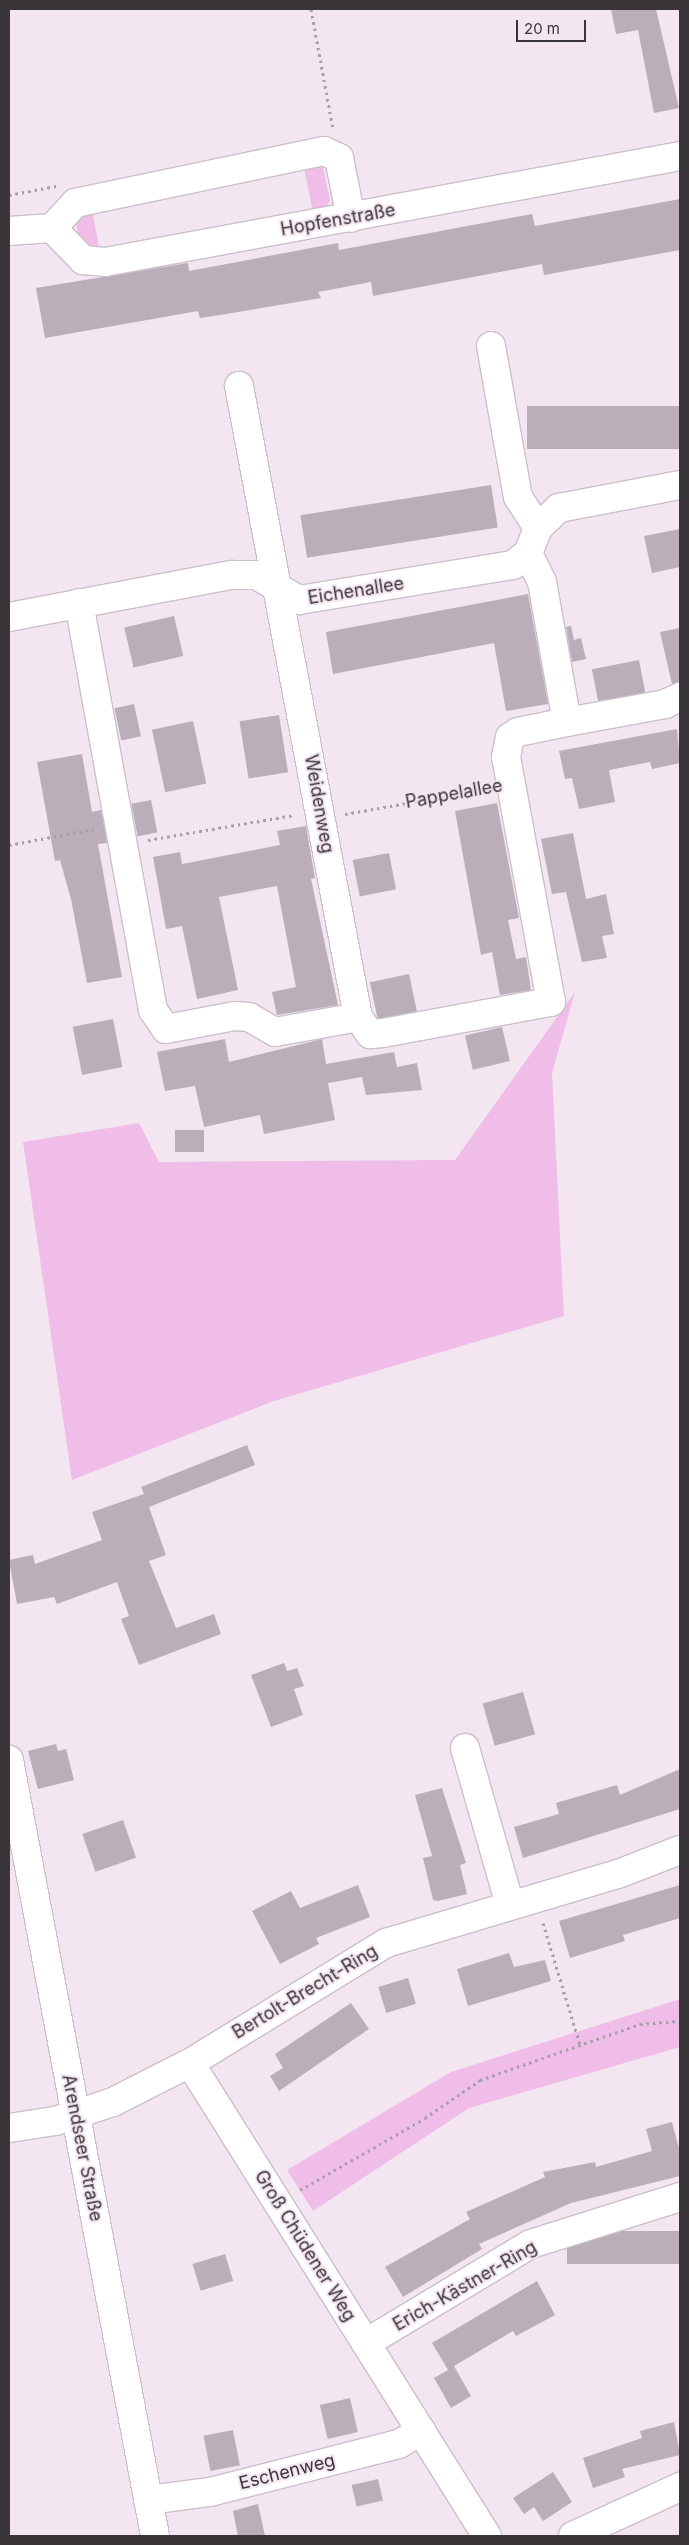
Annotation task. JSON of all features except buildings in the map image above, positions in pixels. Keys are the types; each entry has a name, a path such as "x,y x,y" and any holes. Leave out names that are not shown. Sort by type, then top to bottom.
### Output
{"street":[{"path":"9,231 52,228 75,203 324,151 339,158 351,218"},
{"name":"Hopfenstraße","path":"52,228 83,260 97,263 351,218 680,156"},
{"path":"491,346 518,497 538,528"},
{"name":"Weidenweg","path":"239,386 266,548 280,590 358,1018"},
{"path":"567,722 542,582 528,553 538,528 559,508 680,485"},
{"name":"Eichenallee","path":"9,617 232,575 256,575 299,600 327,597 514,565 528,553"},
{"path":"79,603 153,1010 166,1030 235,1016 249,1017 275,1032 358,1018 370,1034 383,1034 551,1002 511,784"},
{"name":"Pappelallee","path":"511,784 506,747 510,737 567,722 664,704 680,696"},
{"path":"465,1748 523,1902"},
{"name":"Arendseer Straße","path":"9,1760 155,2536"},
{"name":"Bertolt-Brecht-Ring","path":"190,2063 368,1952 523,1902 628,1872 680,1850"},
{"path":"9,2128 75,2115 113,2102 190,2063"},
{"name":"Groß Chüdener Weg","path":"190,2063 487,2536"},
{"name":"Erich-Kästner-Ring","path":"366,2343 531,2244 680,2197"},
{"name":"Eschenweg","path":"148,2500 210,2492 399,2444 421,2431"},
{"path":"573,2536 680,2487"}],"path":[{"path":"311,9 339,158"},
{"name":"Pappelallee","path":"9,845 119,825 320,814 511,784"},
{"path":"523,1902 580,2045"},
{"path":"300,2190 425,2118 480,2080 640,2024 680,2020"}],"shaded area":[{"path":"303,163 323,167 330,200 325,208 313,212"},
{"path":"91,204 100,252 81,248 74,215"},
{"path":"575,992 552,1073 564,1316 274,1401 72,1480 23,1142 139,1123 159,1162 455,1160"},
{"path":"680,1999 680,2047 469,2108 313,2211 287,2170 451,2072"}]}
